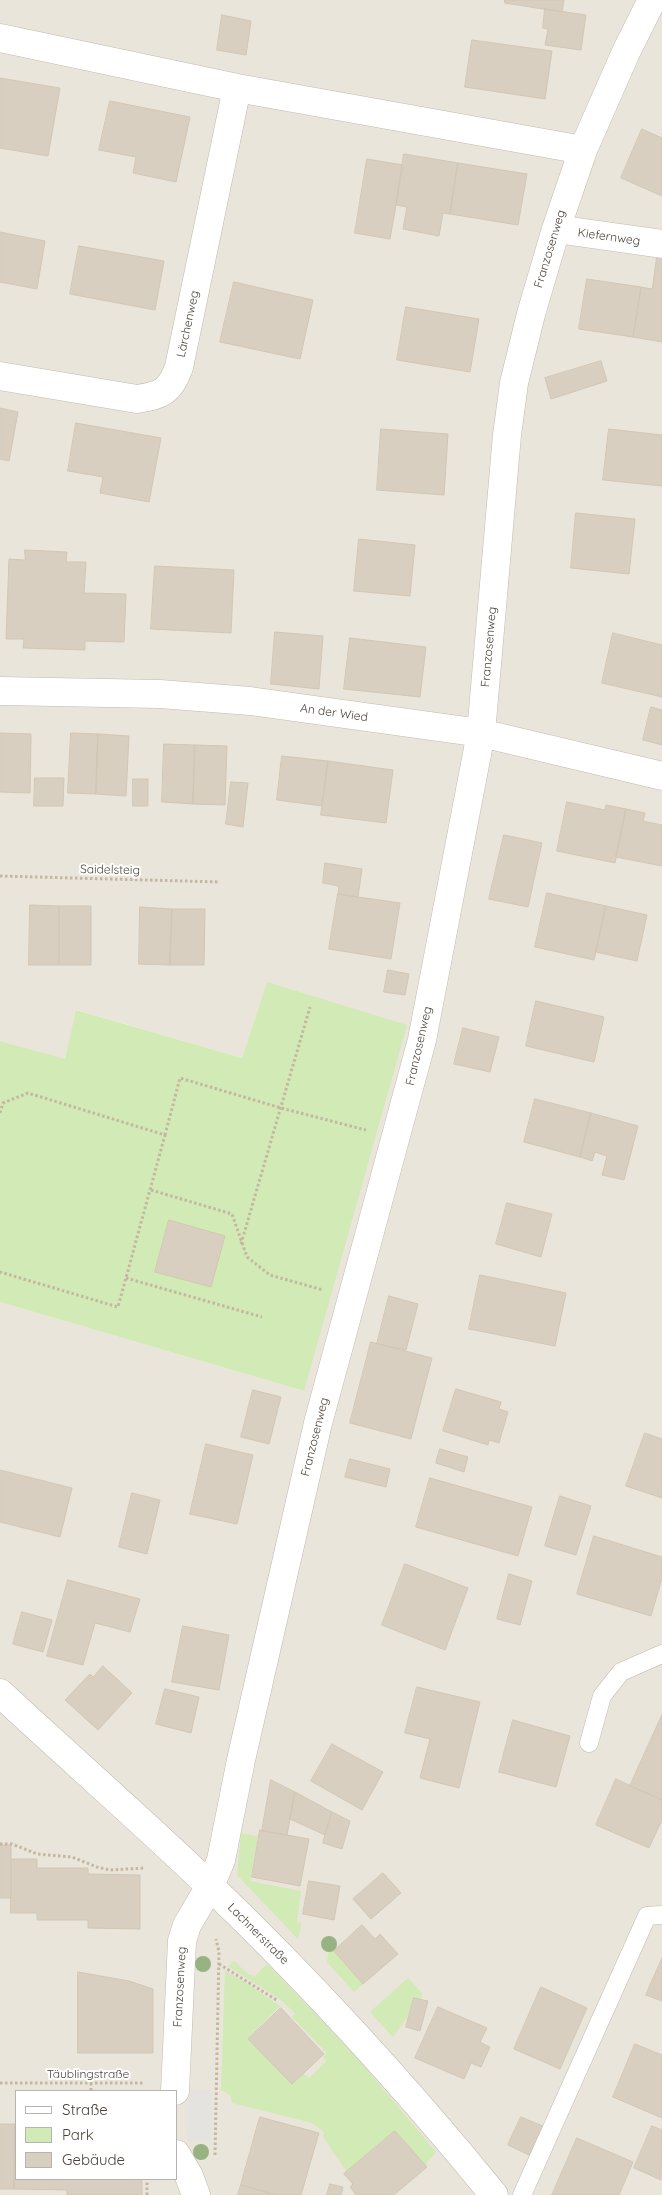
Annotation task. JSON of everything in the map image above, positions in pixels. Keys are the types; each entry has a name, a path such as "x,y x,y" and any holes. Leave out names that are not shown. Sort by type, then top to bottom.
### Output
{"street":[{"name":"Franzosenweg","path":"175,2087 182,1941 187,1924 210,1886 221,1860 243,1750 318,1423 422,1040 481,733 507,435 514,383 531,314 556,229 583,150 626,52 652,0"},
{"path":"0,38 238,88 583,150"},
{"name":"Lärchenweg","path":"0,376 137,399 156,396 172,385 179,367 238,88"},
{"name":"Kiefernweg","path":"556,229 662,244"},
{"name":"An der Wied","path":"0,691 170,694 250,701 481,733 662,776"},
{"name":"Lachnerstraße","path":"0,1693 210,1886 326,2003 444,2135 494,2195"},
{"path":"178,2158 196,2195"}],"lane":[{"path":"589,1743 602,1696 611,1684 621,1672 662,1654"},
{"path":"522,2195 647,1916 662,1915"}],"path":[{"name":"Saidelsteig","path":"0,876 220,882"},
{"path":"242,1244 310,1007"},
{"path":"0,1272 118,1307 180,1078 281,1108 362,1129 397,1132"},
{"path":"0,1113 3,1103 28,1093 165,1135"},
{"path":"151,1190 232,1214 247,1257 270,1274 352,1299"},
{"path":"126,1278 262,1317"},
{"path":"0,1844 12,1844 37,1854 72,1857 96,1867 110,1870 146,1868 175,1855"},
{"path":"193,1916 216,1938 219,1952 214,2162"},
{"path":"219,1964 261,1989 285,2007"},
{"name":"Täublingstraße","path":"0,2083 91,2083 175,2087"},
{"path":"91,2083 91,2090"},
{"path":"147,2180 147,2195"}],"shaded area":[{"path":"0,0 662,0 662,2195 0,2195 0,1302 304,1391 267,982 242,1058 77,1010 65,1060 0,1041"},
{"path":"188,2089 212,2090 211,2141 187,2141"}],"green space":[{"path":"267,982 407,1025 304,1391 0,1302 0,1041 65,1059 76,1010 242,1058"},
{"path":"241,1833 258,1836 250,1881 301,1891 297,1922 302,1923 298,1939 237,1875"},
{"path":"329,1949 334,1951 363,1984 354,1992 327,1962"},
{"path":"234,1961 249,1975 254,1977 267,1964 353,2053 436,2152 425,2165 395,2131 347,2172 323,2137 324,2132 312,2123 232,2103 231,2096 221,2090 225,1971 280,2006 247,2038 292,2084 303,2073 309,2078 326,2061 323,2057 327,2053 292,2017 295,2013 281,2000 228,1966"},
{"path":"408,1978 422,1993 421,1999 414,1998 409,2015 393,2037 370,2012"}],"building":[{"path":"505,0 564,0 562,12 505,3"},
{"path":"545,9 586,15 581,50 545,45 548,29 543,28"},
{"path":"222,15 251,21 246,55 217,50"},
{"path":"472,40 552,51 545,99 465,87"},
{"path":"0,78 60,88 48,156 0,148"},
{"path":"110,101 190,117 176,182 133,173 136,157 99,150"},
{"path":"642,129 662,138 662,196 621,178"},
{"path":"404,154 458,163 450,214 443,213 439,236 403,229 407,207 396,205"},
{"path":"367,159 403,165 390,239 355,233"},
{"path":"458,163 527,174 518,225 450,214"},
{"path":"0,232 45,241 37,289 0,282"},
{"path":"79,246 164,261 155,310 70,294"},
{"path":"657,257 662,258 662,342 633,337 641,287 652,289"},
{"path":"587,279 641,287 633,337 579,329"},
{"path":"234,282 313,300 300,359 220,342"},
{"path":"406,307 479,319 470,372 397,360"},
{"path":"601,361 607,381 551,399 545,378"},
{"path":"0,408 18,412 9,461 0,459"},
{"path":"76,423 161,438 149,502 100,493 103,477 68,471"},
{"path":"381,429 448,434 444,495 377,490"},
{"path":"609,429 662,435 662,486 603,480"},
{"path":"576,513 635,519 629,574 571,568"},
{"path":"359,539 415,545 410,596 354,591"},
{"path":"25,550 67,552 66,562 86,562 84,593 126,594 124,642 85,641 85,650 23,648 24,639 6,639 9,559 25,560"},
{"path":"155,566 234,570 231,633 151,629"},
{"path":"275,632 323,636 319,689 271,684"},
{"path":"613,633 662,645 662,697 602,683"},
{"path":"350,638 426,647 420,697 344,689"},
{"path":"651,707 662,710 662,745 643,740"},
{"path":"0,733 31,734 30,793 0,792"},
{"path":"71,733 98,734 96,794 68,793"},
{"path":"98,734 129,736 126,796 96,794"},
{"path":"164,744 195,745 193,804 162,802"},
{"path":"195,745 227,746 225,805 193,804"},
{"path":"282,756 328,761 322,806 277,800"},
{"path":"328,761 393,770 386,823 321,815"},
{"path":"35,778 64,778 63,806 34,806"},
{"path":"133,779 148,779 148,806 133,806"},
{"path":"231,782 248,783 243,827 226,824"},
{"path":"567,802 605,810 606,805 626,809 615,863 557,851"},
{"path":"626,809 645,813 643,821 662,825 662,866 616,857"},
{"path":"504,835 542,843 528,907 489,899"},
{"path":"325,863 362,869 358,897 338,894 339,886 323,883"},
{"path":"547,893 606,906 594,960 535,947"},
{"path":"338,894 400,903 391,959 329,949"},
{"path":"30,905 59,906 59,965 29,965"},
{"path":"59,906 91,906 91,965 59,965"},
{"path":"606,906 647,915 637,961 596,952"},
{"path":"140,907 172,909 170,965 139,964"},
{"path":"172,909 205,909 204,965 170,965"},
{"path":"388,970 409,974 405,995 384,992"},
{"path":"536,1001 604,1017 594,1062 526,1046"},
{"path":"463,1028 499,1037 490,1072 454,1064"},
{"path":"535,1099 591,1113 580,1157 524,1142"},
{"path":"591,1113 638,1126 624,1180 602,1175 607,1156 595,1152 592,1161 580,1157"},
{"path":"507,1203 552,1214 541,1257 496,1244"},
{"path":"169,1220 225,1236 211,1287 155,1272"},
{"path":"480,1275 566,1293 555,1346 469,1329"},
{"path":"389,1296 418,1304 406,1350 377,1344"},
{"path":"371,1342 432,1358 411,1439 350,1423"},
{"path":"456,1389 501,1402 499,1409 508,1412 499,1443 489,1440 488,1445 443,1431"},
{"path":"253,1390 281,1397 269,1444 241,1437"},
{"path":"645,1433 662,1439 662,1498 626,1486"},
{"path":"206,1444 253,1455 237,1524 190,1514"},
{"path":"440,1449 468,1457 464,1472 436,1463"},
{"path":"350,1459 390,1469 386,1487 345,1477"},
{"path":"0,1470 72,1488 60,1537 0,1522"},
{"path":"430,1478 532,1507 518,1556 416,1527"},
{"path":"132,1493 160,1500 147,1554 119,1547"},
{"path":"560,1496 591,1506 576,1555 545,1546"},
{"path":"594,1536 662,1557 662,1578 651,1616 577,1594"},
{"path":"405,1564 468,1588 445,1650 382,1625"},
{"path":"509,1574 532,1581 520,1625 497,1619"},
{"path":"68,1580 140,1599 130,1632 95,1623 83,1665 47,1656"},
{"path":"22,1612 52,1620 43,1652 13,1644"},
{"path":"183,1626 229,1635 219,1690 172,1682"},
{"path":"103,1666 132,1693 98,1730 65,1700 90,1674 93,1677"},
{"path":"417,1687 480,1702 459,1788 420,1778 430,1739 405,1733"},
{"path":"165,1689 199,1697 191,1733 156,1724"},
{"path":"662,1715 662,1800 630,1786"},
{"path":"513,1720 570,1736 556,1787 499,1772"},
{"path":"332,1744 383,1772 362,1810 311,1781"},
{"path":"616,1779 662,1800 662,1820 649,1848 596,1825"},
{"path":"271,1780 295,1792 287,1835 262,1831"},
{"path":"295,1792 332,1812 325,1835 290,1819"},
{"path":"332,1812 350,1821 342,1849 323,1843"},
{"path":"260,1830 309,1839 300,1886 252,1877"},
{"path":"0,1845 11,1845 11,1898 0,1898"},
{"path":"11,1859 37,1859 37,1868 88,1868 88,1874 140,1875 140,1929 88,1928 88,1920 37,1920 37,1913 11,1913"},
{"path":"383,1873 401,1893 371,1919 353,1899"},
{"path":"309,1881 340,1886 334,1920 303,1914"},
{"path":"362,1925 375,1939 380,1934 398,1954 363,1984 334,1951"},
{"path":"662,1958 662,2001 646,1995"},
{"path":"78,1972 129,1981 153,1989 153,2053 78,2053"},
{"path":"541,1987 587,2008 560,2069 514,2049"},
{"path":"414,1998 428,2001 420,2031 406,2027"},
{"path":"438,2007 487,2028 480,2042 490,2047 481,2067 471,2063 464,2079 415,2058"},
{"path":"281,2008 324,2054 292,2084 248,2039"},
{"path":"635,2044 662,2055 662,2118 613,2097"},
{"path":"260,2117 319,2133 301,2195 276,2195 241,2185"},
{"path":"521,2117 545,2127 531,2156 508,2145"},
{"path":"0,2124 15,2124 14,2189 0,2189"},
{"path":"15,2124 15,2180 142,2180 142,2195 67,2195 67,2190 14,2189"},
{"path":"652,2126 662,2130 661,2180 634,2168"},
{"path":"395,2131 427,2167 394,2195 356,2195 350,2187 353,2184 344,2174"},
{"path":"577,2138 633,2162 619,2195 552,2195"},
{"path":"330,2184 343,2187 341,2195 327,2195"},
{"path":"241,2185 273,2194 238,2195"}]}
